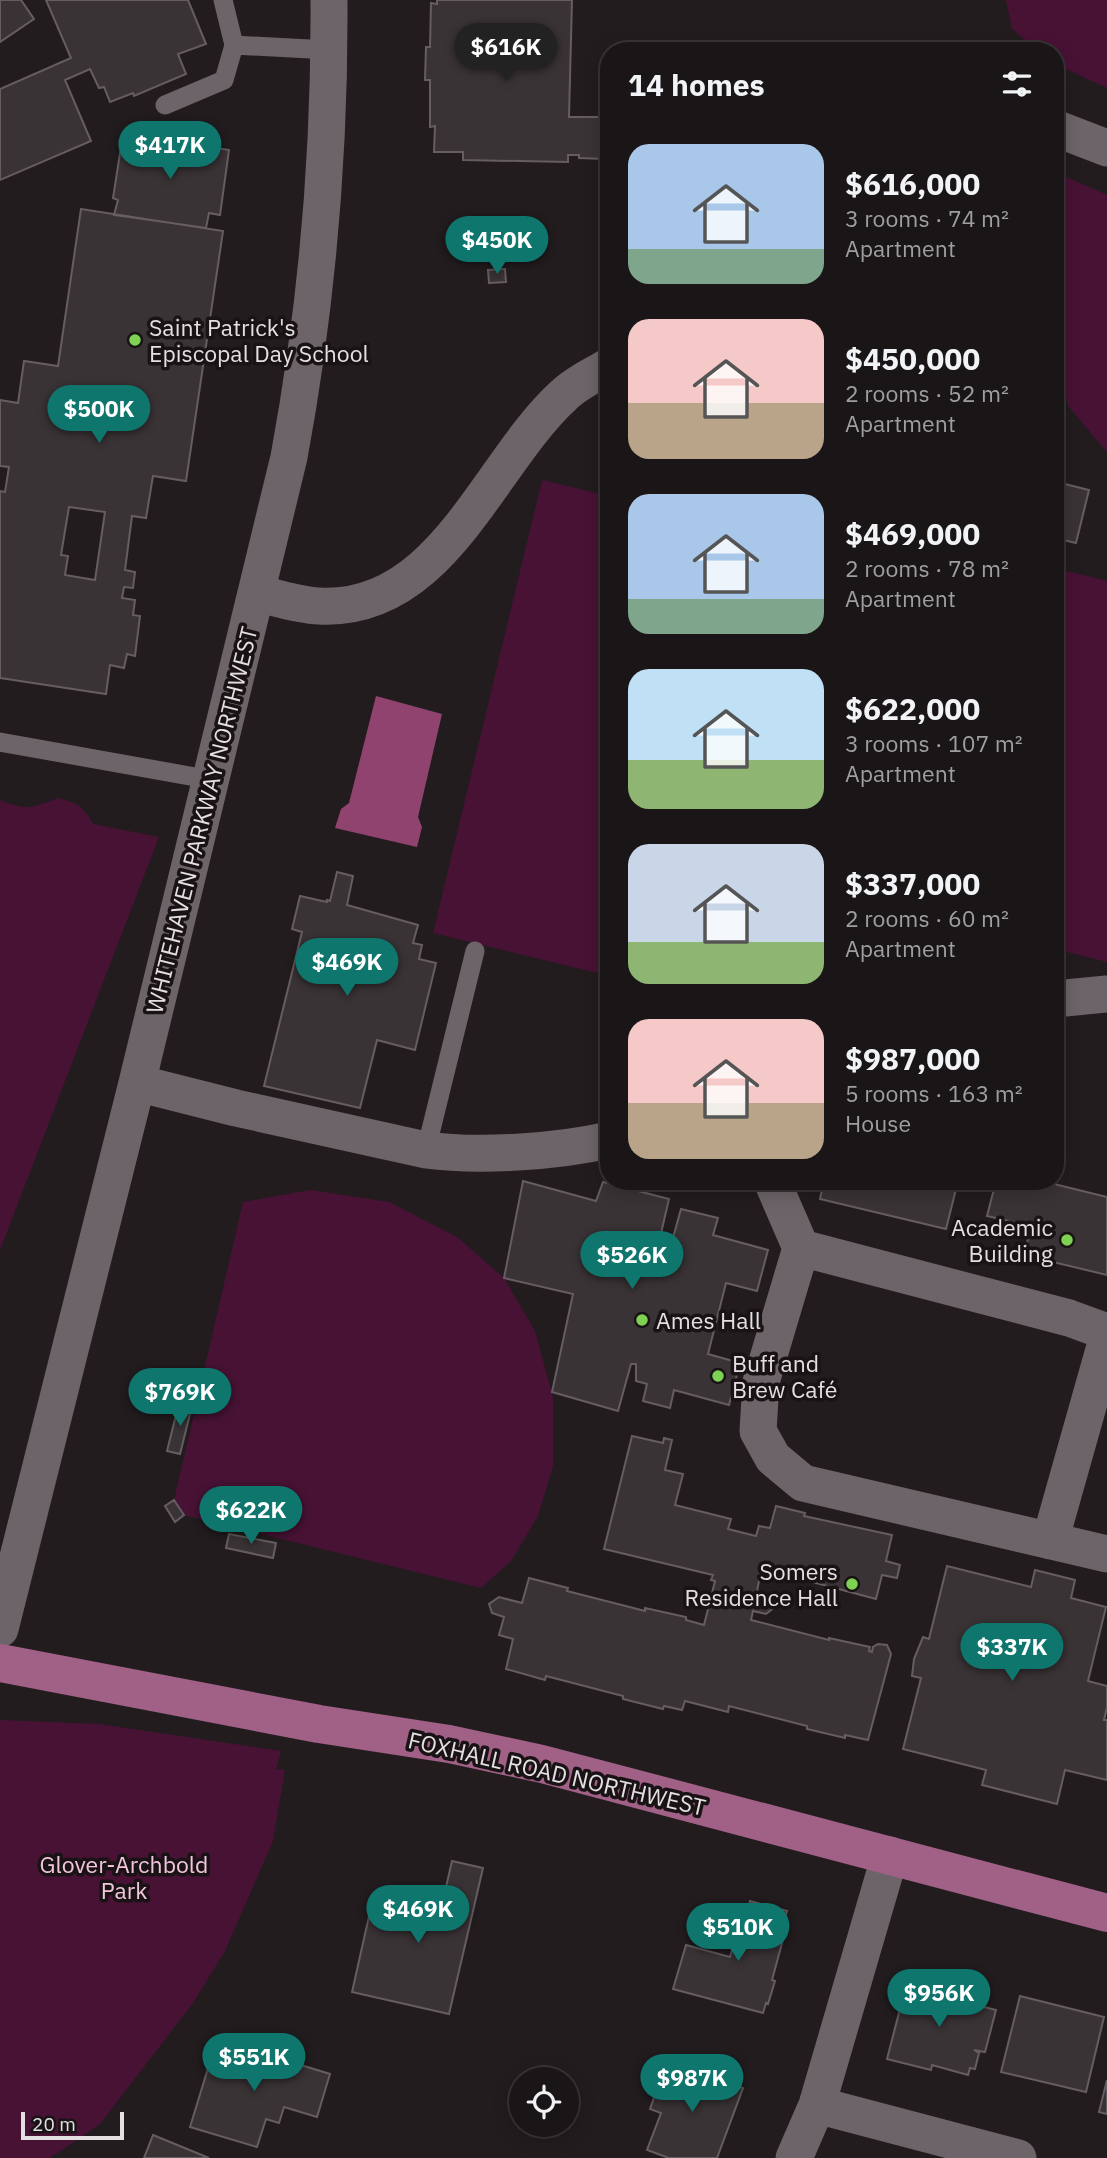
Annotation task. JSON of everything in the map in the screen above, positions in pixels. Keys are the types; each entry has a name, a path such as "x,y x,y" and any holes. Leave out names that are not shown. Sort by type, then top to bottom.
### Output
{"main road":[{"name":"FOXHALL ROAD NORTHWEST","path":"0,1663 542,1764 1107,1913"}],"street":[{"name":"WHITEHAVEN PARKWAY NORTHWEST","path":"0,1629 212,780 289,457 314,300 324,198 329,0"},
{"path":"1064,131 1107,148"},
{"path":"257,593 318,607 341,606 391,591 416,575 439,554 540,421 565,394 600,372"},
{"path":"1064,998 1107,994"},
{"path":"137,1083 236,1108 454,1154 575,1148 600,1142"},
{"path":"776,1190 801,1248 761,1382 758,1431 772,1458 803,1483 1107,1554"},
{"path":"801,1248 1069,1318 1107,1332"},
{"path":"1050,1541 1107,1339"},
{"path":"794,2158 817,2105 890,1855"},
{"path":"817,2105 1018,2158"}],"lane":[{"path":"165,105 224,80 234,45 223,0"},
{"path":"234,45 329,50"},
{"path":"0,742 212,780"},
{"path":"426,1150 475,951"}],"green space":[{"path":"1006,0 1107,0 1107,88 1064,68 1064,42 1027,42 1012,29"},
{"path":"1064,176 1107,195 1107,452 1068,406 1064,385"},
{"path":"542,480 600,494 600,974 433,933"},
{"path":"1064,570 1107,581 1107,962 1064,951"},
{"path":"58,798 79,806 93,824 159,837 0,1250 0,800 29,807"},
{"path":"310,1190 389,1202 457,1237 504,1278 535,1331 553,1397 553,1466 538,1516 511,1561 481,1588 184,1515 174,1500 243,1202"},
{"name":"Glover-Archbold Park","path":"0,1720 99,1724 281,1751 276,1769 285,1770 273,1841 225,1951 193,2003 100,2124 50,2158 0,2158"}],"shaded area":[{"path":"376,696 442,714 418,817 422,827 417,847 335,828 341,809 349,803"}],"building":[{"path":"0,0 21,0 34,19 0,42"},
{"path":"46,0 188,0 206,44 178,54 186,74 134,96 133,93 110,102 104,87 99,88 90,69 65,80 91,141 0,180 0,89 71,58"},
{"path":"437,0 572,0 569,117 600,117 600,159 568,155 568,162 463,160 463,152 434,152 435,126 430,127 430,80 425,80 426,47 430,47 431,3 437,4"},
{"path":"123,134 165,141 166,135 185,138 185,143 229,150 220,215 209,213 206,228 114,215 118,200 113,198"},
{"path":"81,209 223,231 186,481 153,476 146,518 132,516 125,570 135,572 133,588 124,587 122,598 135,600 133,615 140,616 135,656 127,654 124,668 110,665 106,694 0,678 0,491 5,492 9,467 0,466 0,400 18,403 24,361 58,366","holes":["69,507 105,512 95,580 65,575 68,556 61,555"]},
{"path":"505,269 506,282 489,283 488,270"},
{"path":"1064,484 1089,490 1076,543 1064,540"},
{"path":"337,872 353,876 347,905 418,925 413,943 422,945 419,959 436,963 415,1050 377,1040 360,1108 264,1086 302,932 292,929 300,896 330,901"},
{"name":"Ames Hall","path":"523,1181 596,1201 600,1190 634,1190 669,1199 659,1242 671,1245 681,1209 718,1218 713,1235 768,1250 757,1291 726,1283 708,1354 740,1363 729,1405 674,1390 670,1408 643,1401 647,1384 636,1381 636,1364 631,1364 618,1411 552,1392 573,1294 504,1278"},
{"name":"Academic Building","path":"1064,1186 1107,1197 1107,1275 1024,1255 1031,1226 987,1216 994,1190 1064,1190"},
{"path":"822,1190 956,1190 946,1229 820,1199"},
{"path":"179,1403 192,1406 180,1454 167,1451"},
{"name":"Somers Residence Hall","path":"632,1436 663,1443 664,1438 672,1440 665,1470 683,1474 675,1505 731,1519 728,1529 756,1536 759,1526 770,1528 776,1506 805,1513 804,1516 892,1535 886,1561 900,1565 897,1578 882,1575 876,1599 761,1571 757,1591 771,1596 775,1600 775,1607 766,1614 753,1611 751,1620 829,1640 870,1647 869,1651 872,1652 873,1647 878,1644 887,1645 891,1654 868,1740 845,1735 845,1738 807,1729 807,1726 729,1706 728,1712 685,1701 682,1710 664,1706 663,1709 546,1676 545,1680 506,1669 513,1639 499,1635 504,1617 492,1613 489,1604 499,1597 522,1603 529,1578 568,1588 567,1591 645,1611 645,1608 686,1617 686,1620 704,1625 715,1581 711,1580 713,1575 604,1549"},
{"path":"174,1500 184,1515 175,1522 165,1506"},
{"path":"229,1534 276,1543 273,1558 226,1548"},
{"path":"947,1566 1031,1587 1035,1570 1075,1580 1071,1598 1106,1607 1088,1681 1107,1686 1104,1720 1107,1720 1107,1780 1065,1770 1057,1804 982,1785 986,1770 903,1749 921,1678 912,1676 914,1659 923,1637 929,1639"},
{"path":"452,1861 483,1868 449,2014 352,1992 374,1894 441,1909"},
{"path":"750,1901 787,1911 780,1935 784,1936 772,1980 775,1981 763,2013 673,1989 686,1945 730,1957 739,1924 744,1925"},
{"path":"908,1978 952,1989 949,1998 996,2010 985,2052 974,2050 979,2053 975,2069 970,2068 968,2075 932,2065 931,2070 887,2059"},
{"path":"1020,1996 1104,2017 1086,2092 1001,2072"},
{"path":"217,2039 330,2074 317,2117 284,2107 279,2123 266,2119 257,2147 190,2127"},
{"path":"667,2061 743,2088 717,2158 669,2158 647,2150 661,2113 650,2109"},
{"path":"1107,2080 1107,2114 1099,2112"},
{"path":"153,2135 209,2158 144,2158"}],"place":[{"name":"Saint Patrick's Episcopal Day School","path":"135,340"},
{"name":"Academic Building","path":"1067,1240"},
{"name":"Ames Hall","path":"642,1320"},
{"name":"Buff and Brew Café","path":"718,1376"},
{"name":"Somers Residence Hall","path":"852,1584"}]}
